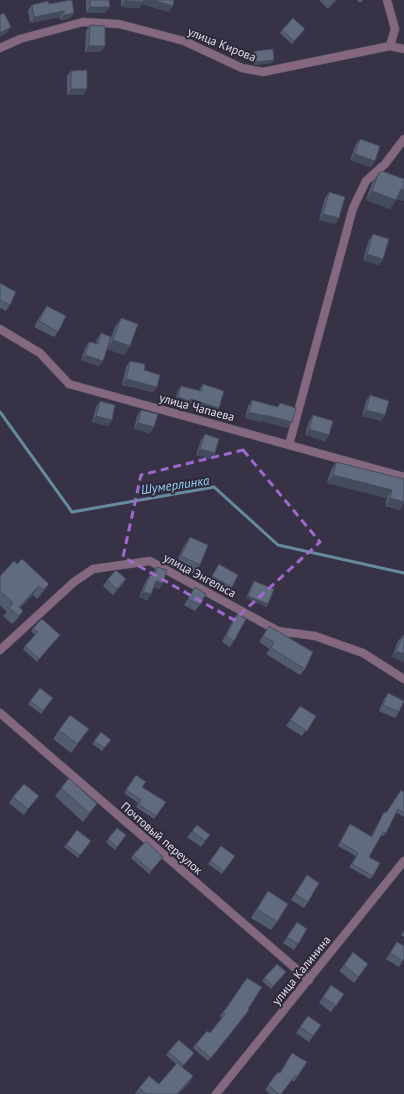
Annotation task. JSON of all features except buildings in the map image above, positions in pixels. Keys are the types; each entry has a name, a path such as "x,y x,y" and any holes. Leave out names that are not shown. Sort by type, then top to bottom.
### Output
{"street":[{"path":"386,0 395,29 390,46"},
{"name":"улица Кирова","path":"0,48 20,39 83,22 120,24 184,41 242,68 263,72 390,46 404,48"},
{"path":"289,445 353,208 366,181 385,164 404,140"},
{"name":"улица Чапаева","path":"0,330 40,353 69,384 404,477"},
{"name":"улица Энгельса","path":"0,650 74,582 93,569 150,561 278,631 315,636 363,653 404,678"},
{"name":"Почтовый переулок","path":"0,713 309,980"},
{"name":"улица Калинина","path":"216,1094 404,861"}],"highlighted area":[{"path":"243,450 320,542 234,620 123,557 141,475"}],"waterway":[{"name":"Шумерлинка","path":"0,412 72,512 214,487 278,545 404,573"}]}
